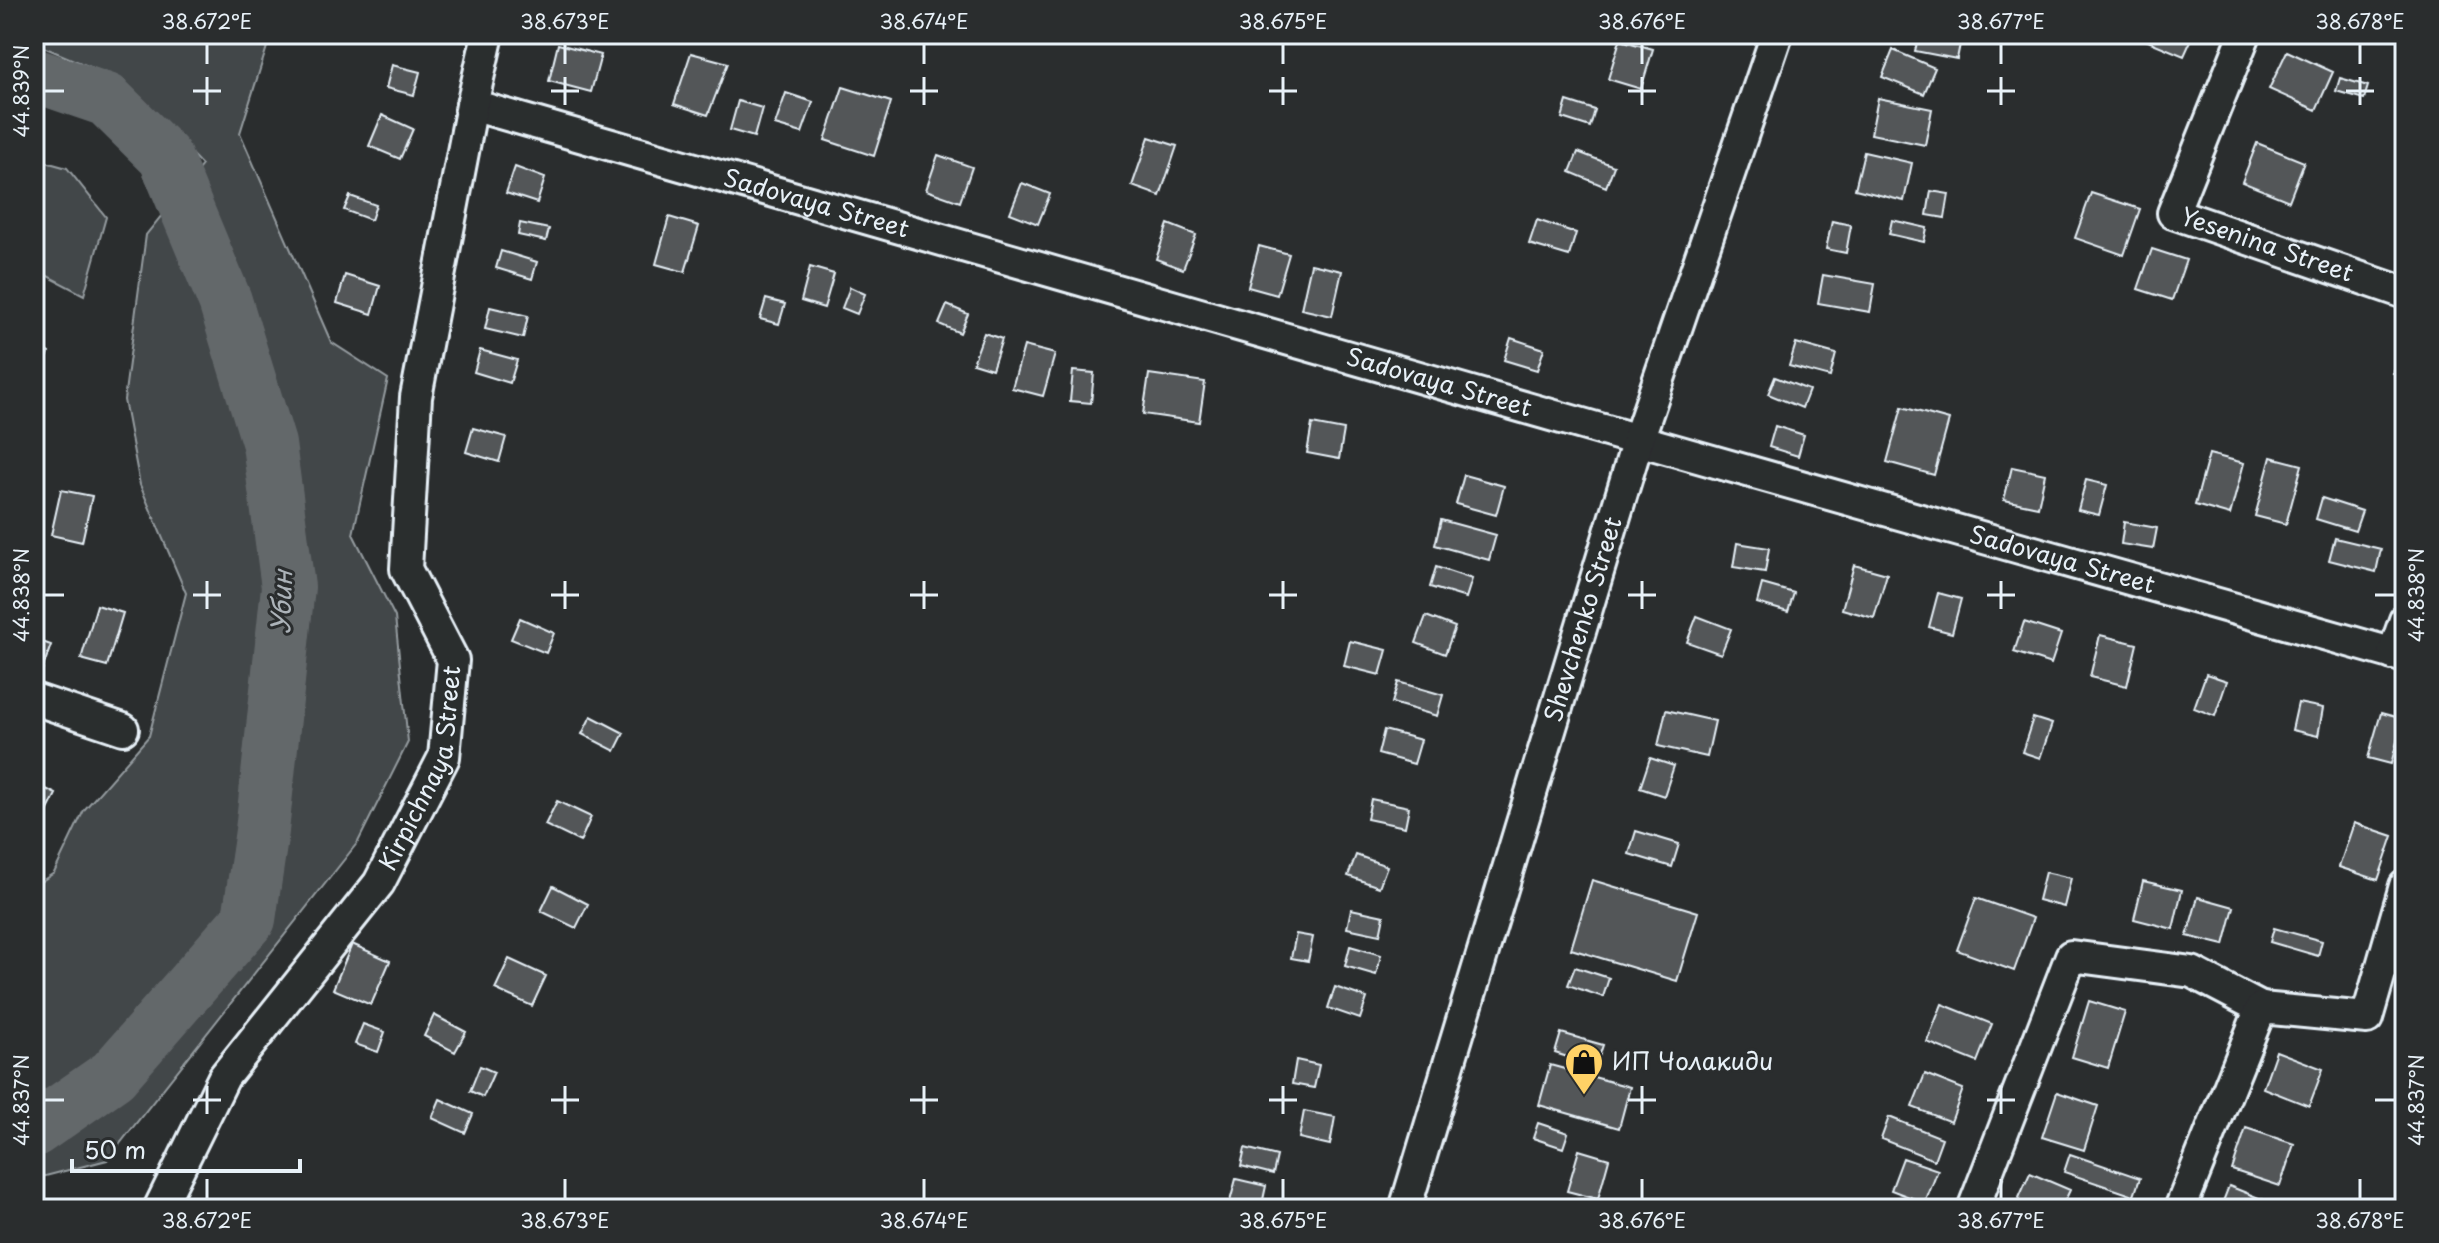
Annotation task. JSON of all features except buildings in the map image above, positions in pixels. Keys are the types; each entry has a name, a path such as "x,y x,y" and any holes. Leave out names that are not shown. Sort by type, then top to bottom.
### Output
{"street":[{"name":"Kirpichnaya Street","path":"159,1209 224,1077 379,883 444,757 453,660 406,569 416,397 488,34"},
{"name":"Shevchenko Street","path":"1405,1209 1638,440 1777,34"},
{"name":"Yesenina Street","path":"2245,34 2173,213 2405,293"},
{"name":"Sadovaya Street","path":"472,105 2399,656"},
{"path":"2399,656 2405,620"},
{"path":"34,699 123,729"},
{"path":"1973,1209 2071,956 2192,972 2261,1008 2367,1018 2405,886"},
{"path":"2180,1209 2261,1008"}],"shaded area":[{"path":"34,34 271,34 240,133 331,342 388,379 353,534 395,617 408,742 358,842 107,1160 34,1179 34,886 54,873 84,810 149,736 186,593 140,485 124,400 146,235 202,165 119,79 34,43"},
{"path":"42,161 67,168 106,217 84,295 34,269 34,177"}],"waterway":[{"name":"Убин","path":"34,75 107,100 165,157 225,301 269,444 288,587 262,831 249,919 113,1075 34,1130"}],"place":[{"name":"ИП Чолакиди","path":"1584,1096"}]}
